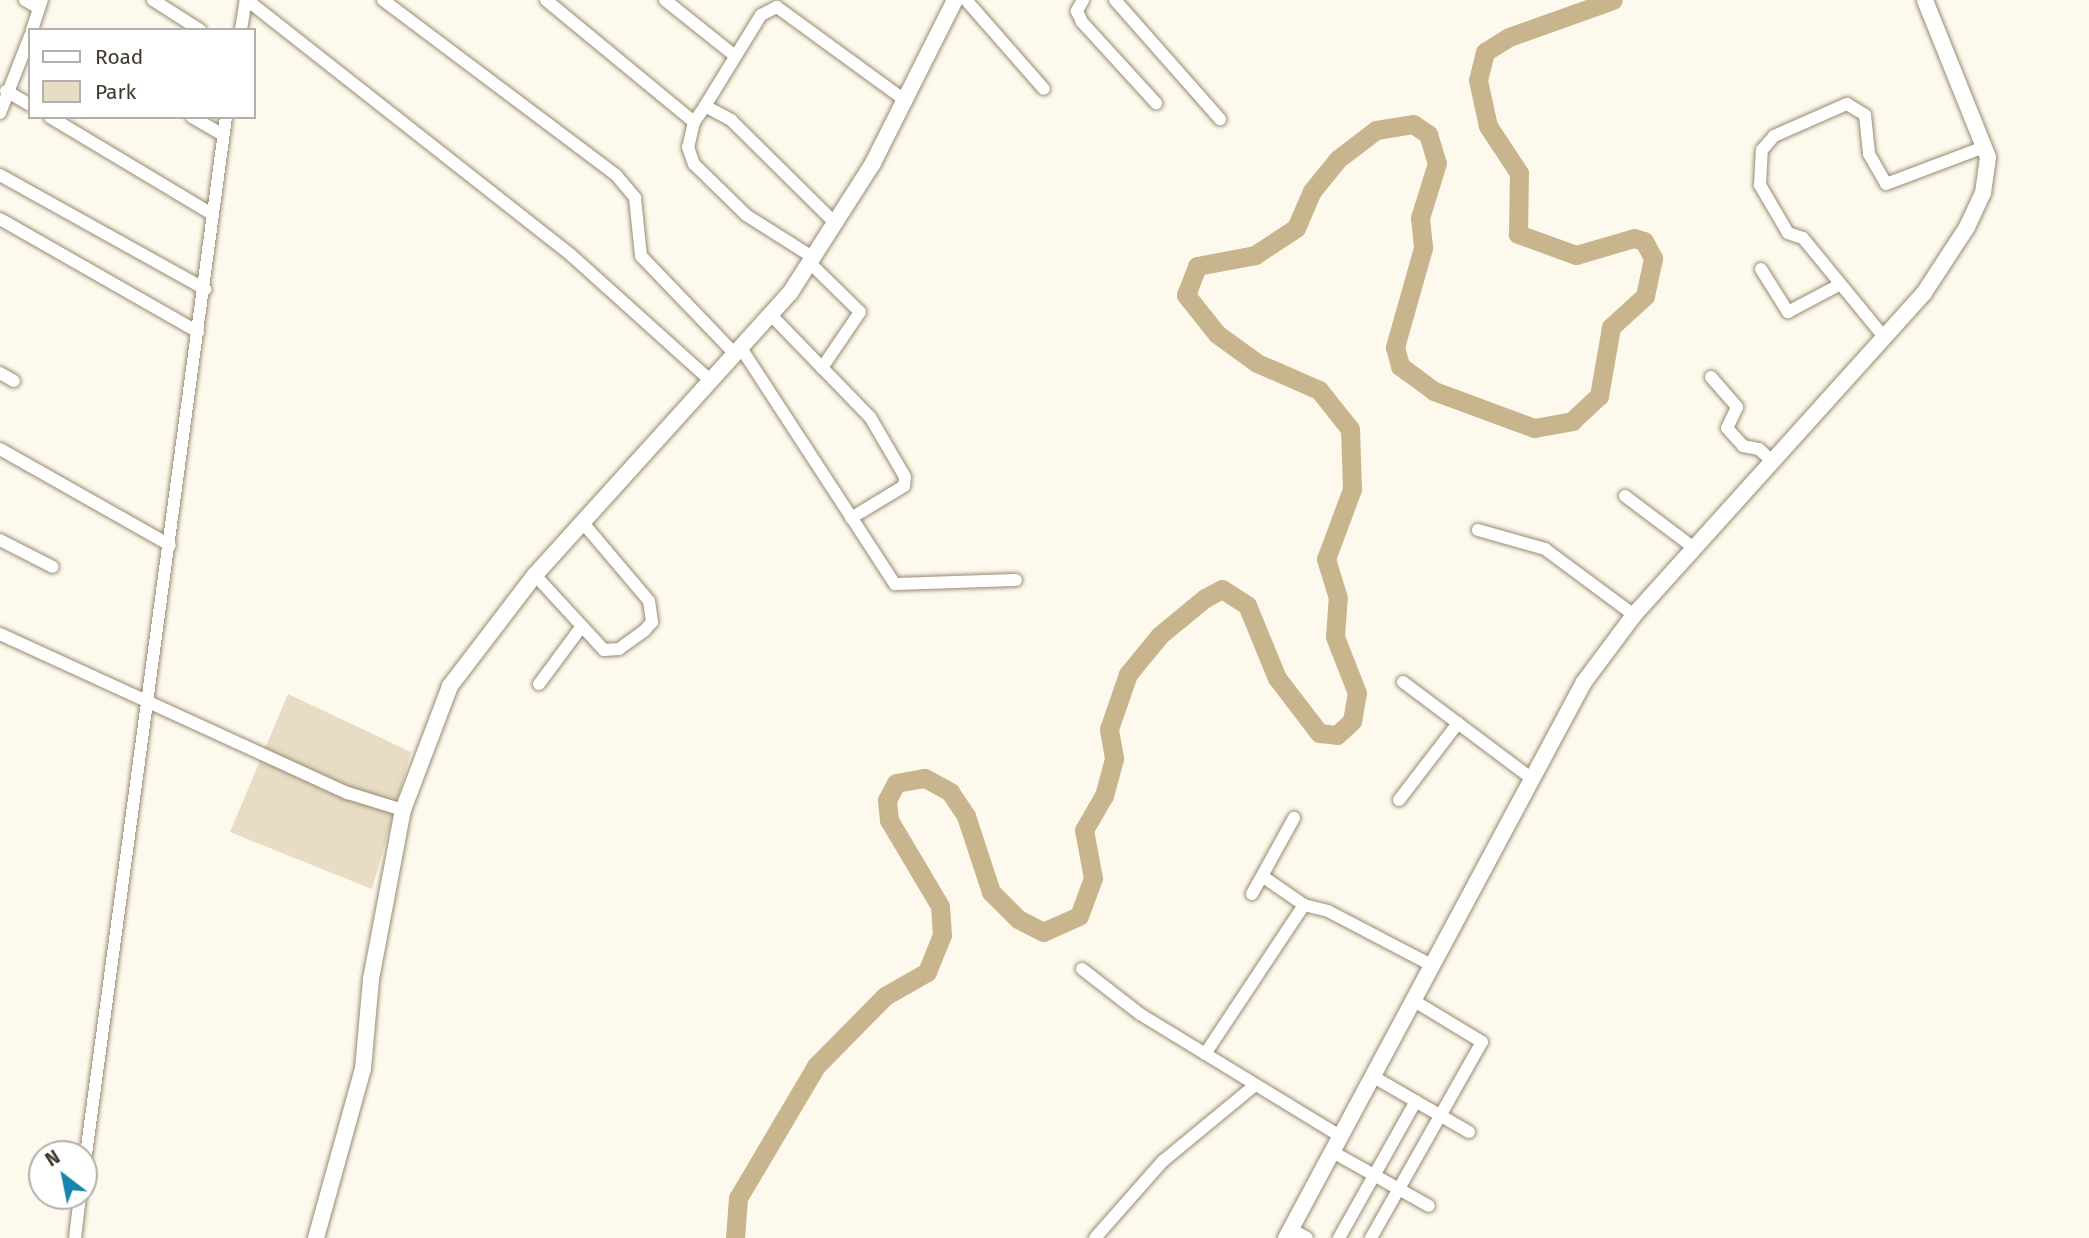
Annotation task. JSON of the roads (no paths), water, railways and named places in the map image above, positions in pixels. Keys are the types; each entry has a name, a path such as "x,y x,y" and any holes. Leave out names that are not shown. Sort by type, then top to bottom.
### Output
{"street":[{"path":"25,0 41,4 35,28"},
{"path":"153,0 197,28"},
{"path":"241,28 246,0 571,256 711,381"},
{"path":"383,0 615,175 635,198 641,256 738,351 901,587 1016,580"},
{"path":"545,0 694,122"},
{"path":"665,0 734,55"},
{"path":"316,1238 363,1069 371,979 403,810 450,686 534,575 584,524 772,316 812,260 906,101 955,0"},
{"path":"966,0 1044,89"},
{"path":"1083,0 1077,11 1082,22 1156,103"},
{"path":"1115,0 1220,119"},
{"path":"1307,1238 1288,1233 1372,1076 1416,1002 1531,778 1584,682 1634,615 1924,293 1967,227 1983,193 1984,147 1924,0"},
{"path":"822,368 860,312 812,260 746,215 705,176 689,155 694,122 761,15 777,7 906,101"},
{"path":"0,113 6,91 28,45"},
{"path":"6,91 28,104"},
{"path":"1884,337 1837,286 1803,238 1788,233 1760,184 1759,157 1770,140 1842,104 1853,105 1865,115 1869,154 1887,184 1984,147"},
{"path":"705,106 754,139 834,222"},
{"path":"195,119 223,135"},
{"path":"88,1140 205,289 212,214 226,119"},
{"path":"72,123 212,214"},
{"path":"0,175 205,289"},
{"path":"0,219 198,332"},
{"path":"1761,269 1788,312 1837,286"},
{"path":"772,316 870,417 905,477 904,486 851,518"},
{"path":"0,373 14,381"},
{"path":"1711,377 1737,407 1727,428 1743,446 1759,449 1771,460"},
{"path":"0,449 170,545"},
{"path":"1625,496 1695,548"},
{"path":"534,575 582,626 611,652 644,631 653,610 584,524"},
{"path":"1478,530 1545,549 1634,615"},
{"path":"0,540 53,567"},
{"path":"539,684 582,626"},
{"path":"0,634 148,704 348,793 403,810"},
{"path":"1403,682 1531,778"},
{"path":"1399,800 1458,723"},
{"path":"1252,894 1265,878 1294,818"},
{"path":"1265,878 1304,905 1328,911 1433,966"},
{"path":"1205,1054 1304,905"},
{"path":"1082,968 1113,996 1254,1086 1340,1136"},
{"path":"1371,1238 1481,1039 1416,1002"},
{"path":"1372,1076 1469,1132"},
{"path":"1095,1238 1163,1161 1254,1086"},
{"path":"1339,1238 1416,1101"},
{"path":"1331,1152 1429,1206"},
{"path":"75,1238 78,1210"}],"waterway":[{"path":"735,1238 738,1198 816,1066 885,996 927,972 942,935 940,906 889,820 887,800 896,783 925,778 950,792 966,816 991,892 1018,919 1043,932 1079,916 1093,878 1084,830 1104,796 1114,758 1109,729 1128,674 1160,635 1205,598 1222,589 1247,605 1277,678 1319,733 1337,735 1352,721 1357,693 1335,637 1338,598 1326,559 1352,489 1350,429 1319,390 1257,363 1217,334 1186,295 1197,266 1255,255 1296,228 1312,191 1338,159 1376,130 1413,124 1428,134 1437,163 1420,218 1423,248 1395,347 1400,366 1434,391 1534,428 1572,421 1599,396 1611,327 1645,296 1653,258 1644,241 1634,238 1576,255 1518,234 1519,173 1488,126 1478,80 1485,52 1509,37 1613,0"}]}
